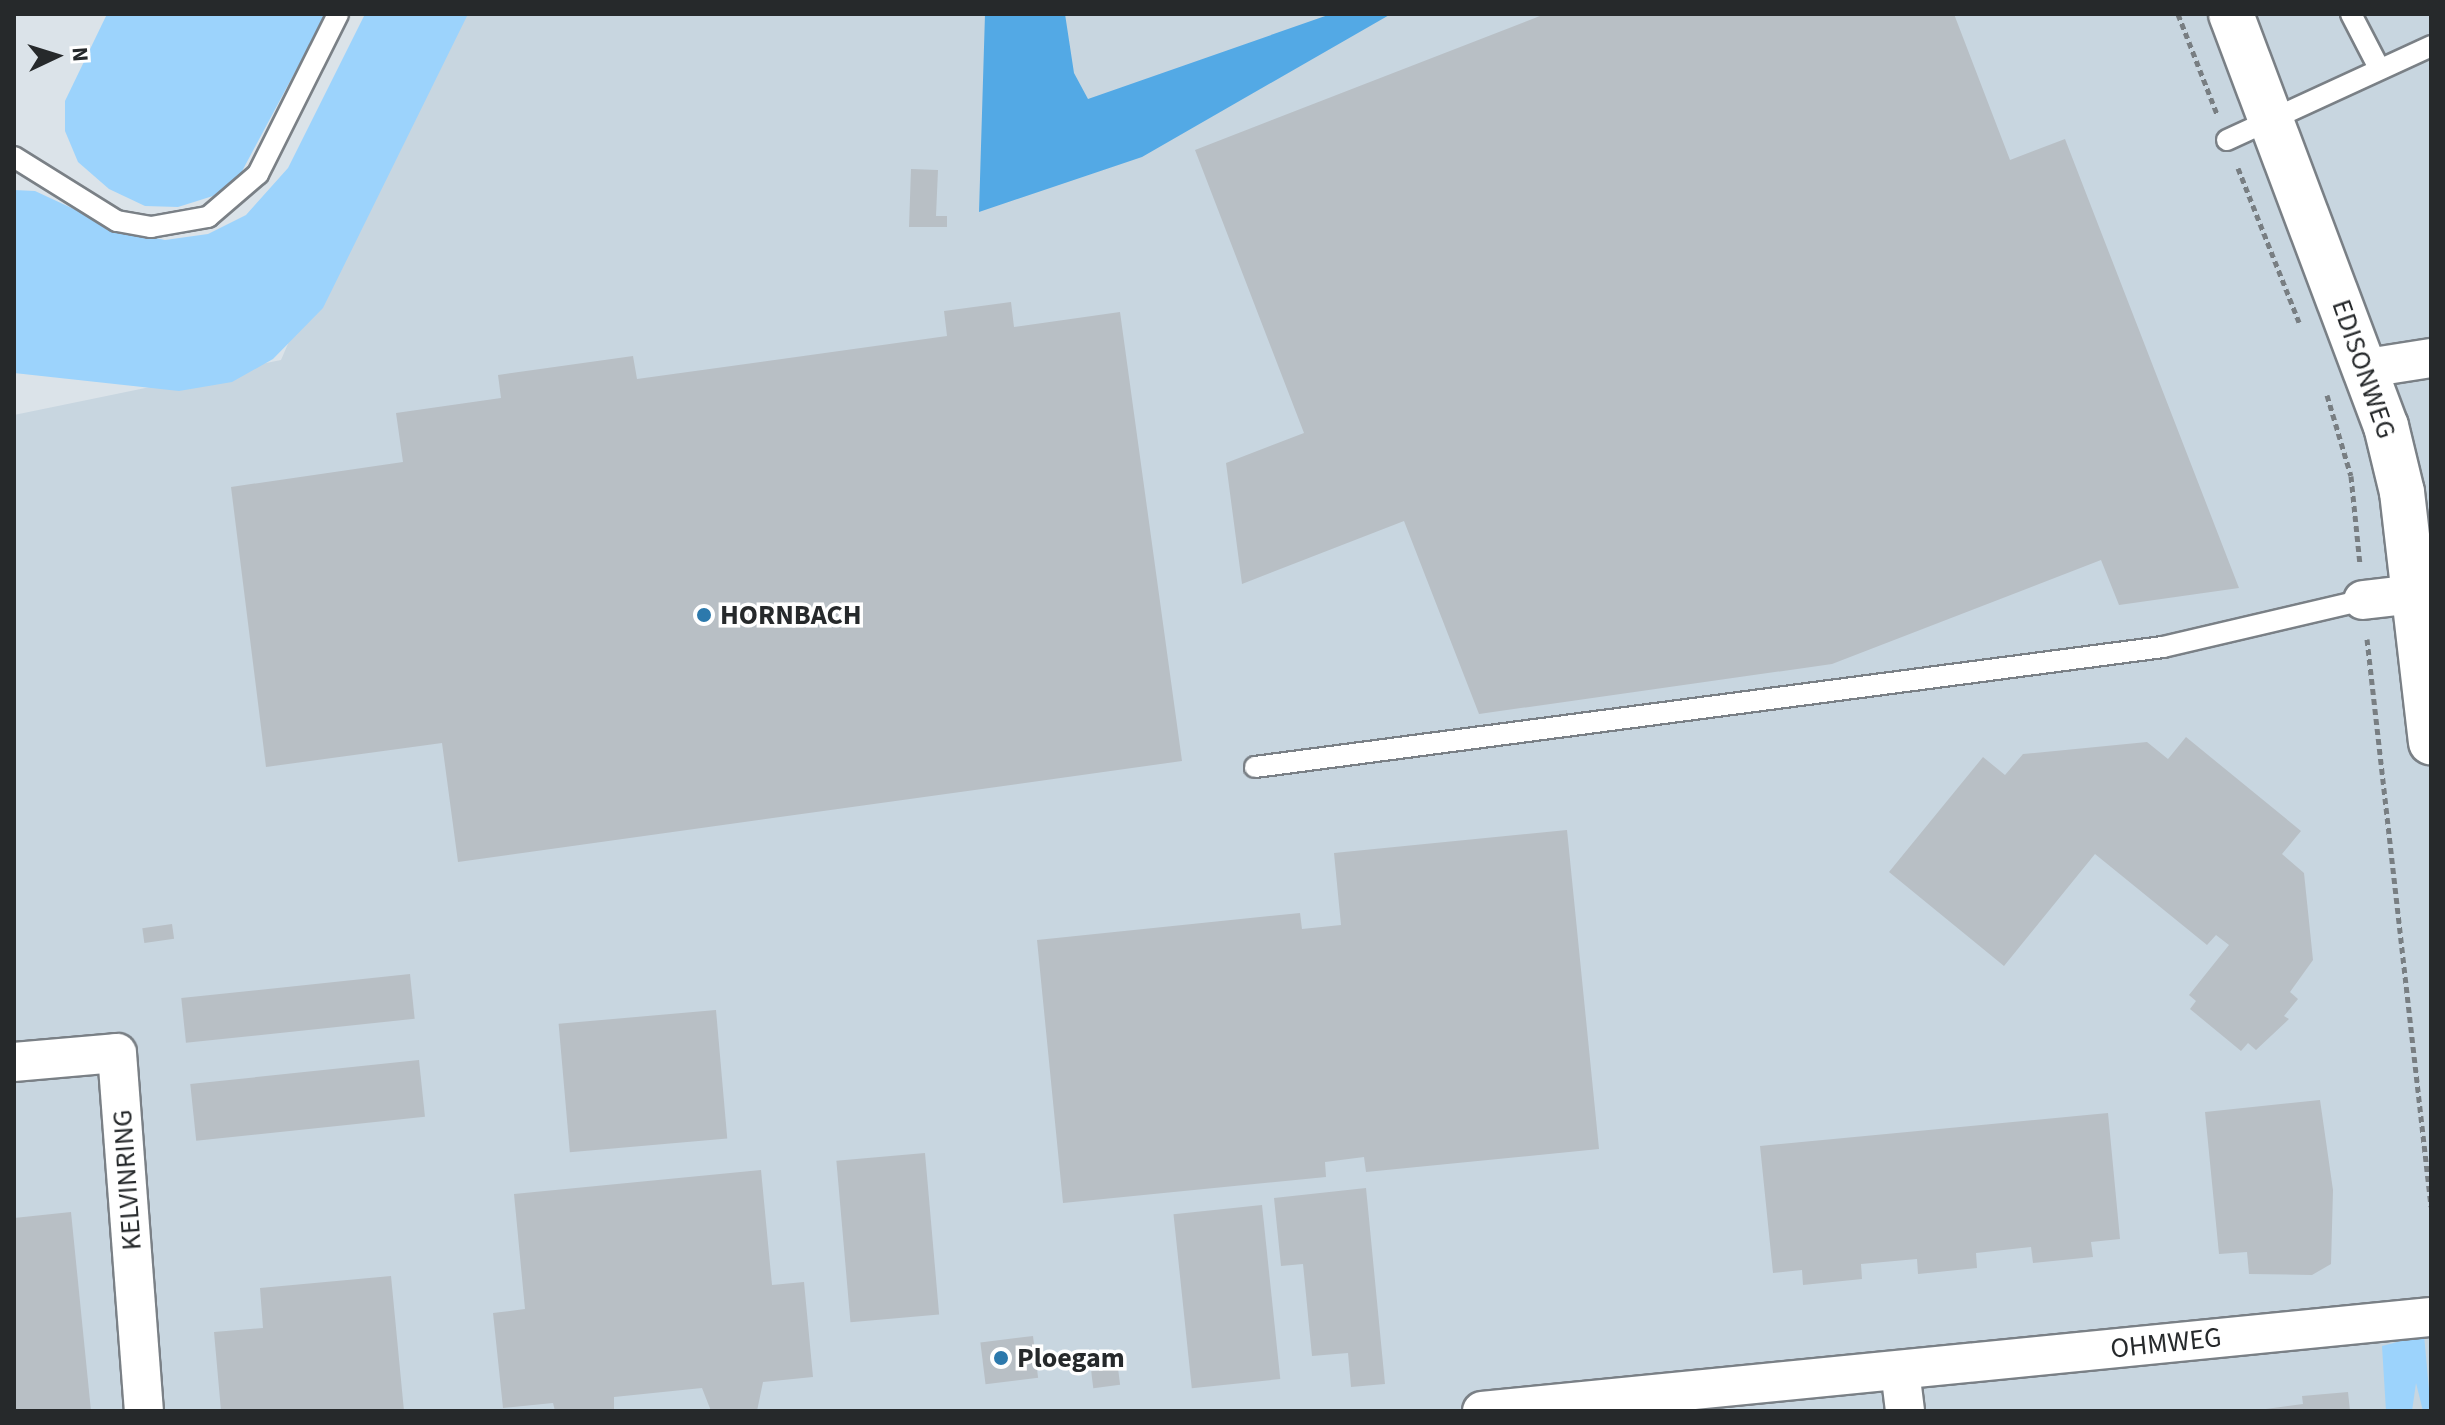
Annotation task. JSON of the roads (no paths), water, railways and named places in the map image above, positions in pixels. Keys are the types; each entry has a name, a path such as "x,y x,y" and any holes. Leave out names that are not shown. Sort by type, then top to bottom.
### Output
{"street":[{"name":"EDISONWEG","path":"2231,14 2367,368 2402,492 2423,593 2431,742"},
{"path":"2367,368 2431,358"},
{"path":"2363,600 2423,593"},
{"name":"KELVINRING","path":"14,1062 117,1053 144,1411"},
{"name":"OHMWEG","path":"1482,1411 2431,1317"},
{"path":"1900,1370 1905,1411"}],"lane":[{"path":"14,157 117,221 151,227 208,217 258,174 338,14"},
{"path":"2351,14 2378,66"},
{"path":"2227,140 2378,66 2431,46"},
{"path":"1255,767 2163,647 2363,600"}],"place":[{"name":"HORNBACH","path":"704,615"},
{"name":"Ploegam","path":"1001,1358"}]}
